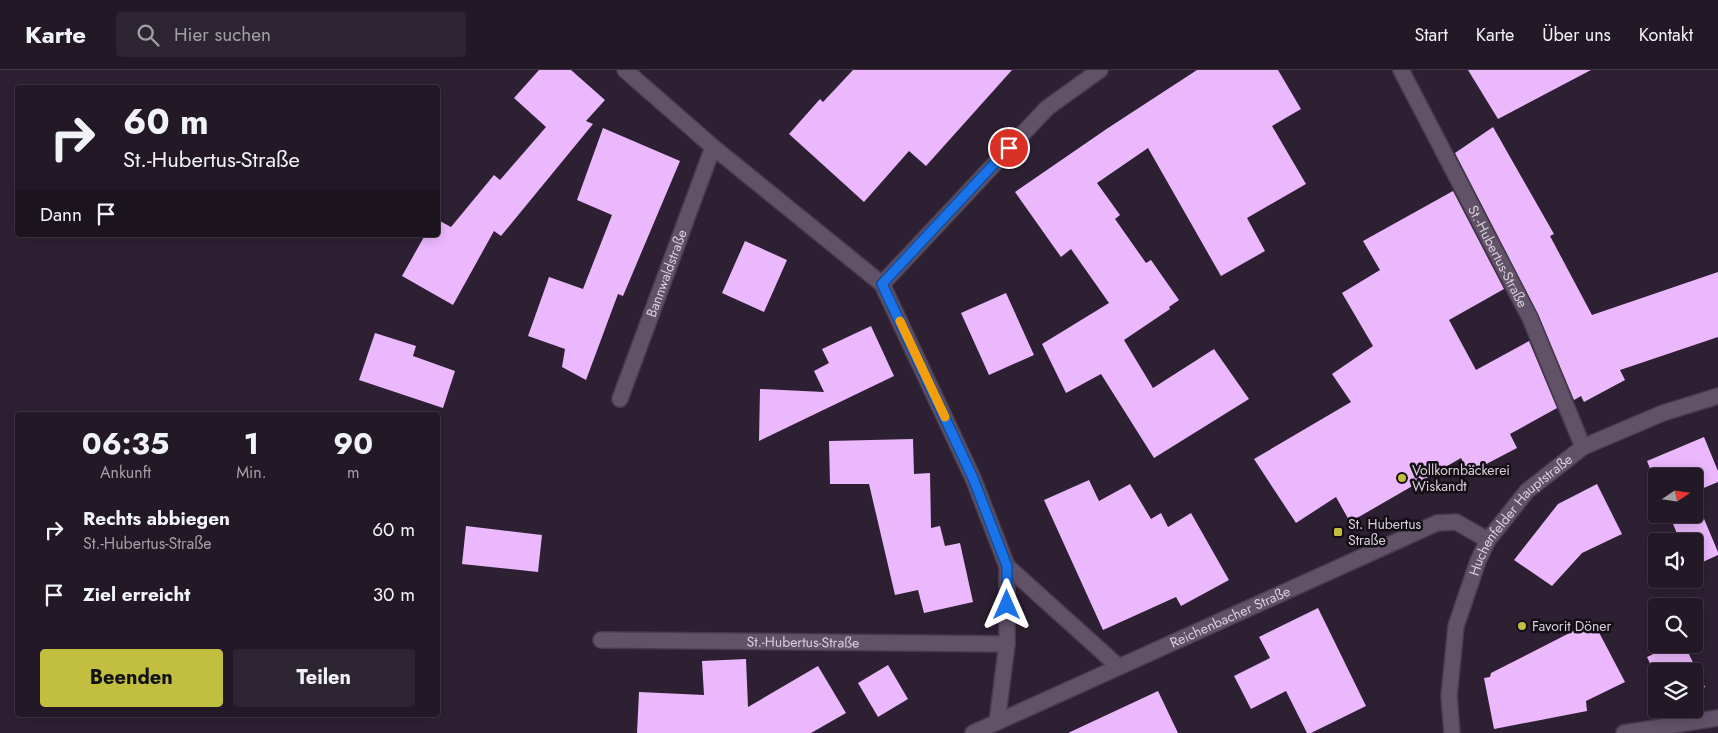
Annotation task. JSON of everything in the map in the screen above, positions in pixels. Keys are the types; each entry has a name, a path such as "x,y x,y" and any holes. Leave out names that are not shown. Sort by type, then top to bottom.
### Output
{"street":[{"path":"625,70 713,147 882,284 973,478 1007,566 1007,644 997,722"},
{"path":"882,284 1047,108 1100,70"},
{"name":"St.-Hubertus-Straße","path":"1401,70 1530,318 1583,447"},
{"name":"Bannwaldstraße","path":"620,399 713,147"},
{"name":"Huchenfelder Hauptstraße","path":"1452,733 1449,696 1456,626 1478,561 1488,540 1527,492 1583,447 1663,413 1718,396"},
{"name":"Reichenbacher Straße","path":"973,733 1437,523 1456,522 1488,540"},
{"path":"1007,566 1119,667"},
{"name":"St.-Hubertus-Straße","path":"600,640 1007,644"},
{"path":"1624,733 1718,718"}],"building":[{"path":"539,70 571,70 605,100 586,121 593,124 501,236 494,231 453,305 402,276 424,237 440,237 440,221 451,227 494,175 500,180 546,127 514,98"},
{"path":"853,70 1012,70 926,166 909,151 864,202 789,134 820,99 823,102"},
{"path":"1197,70 1278,70 1301,109 1272,126 1306,184 1247,218 1265,251 1221,276 1148,148 1097,183 1120,215 1115,219 1146,263 1151,260 1179,300 1169,307 1170,309 1124,340 1153,388 1214,349 1249,399 1154,458 1101,374 1066,393 1042,344 1109,303 1071,249 1061,257 1015,192"},
{"path":"1468,70 1591,70 1498,119"},
{"path":"1493,127 1554,234 1550,236 1592,315 1718,272 1718,337 1620,370 1625,380 1584,402 1581,396 1574,400 1538,314 1455,153"},
{"path":"603,128 680,161 623,296 618,294 586,380 562,367 565,349 528,336 549,277 583,289 612,215 577,200"},
{"path":"1453,191 1504,289 1449,320 1476,370 1529,341 1557,408 1510,434 1517,448 1469,473 1461,458 1350,522 1336,497 1296,523 1254,459 1351,402 1332,374 1373,346 1342,293 1380,270 1363,241"},
{"path":"745,241 787,260 764,312 722,293"},
{"path":"1006,293 1034,355 989,375 961,313"},
{"path":"871,326 894,376 759,441 760,389 824,392 814,371 829,363 822,349"},
{"path":"375,333 416,346 413,356 455,371 443,408 359,380"},
{"path":"1704,437 1718,471 1718,482 1703,488 1703,468 1650,468 1647,461"},
{"path":"913,439 914,474 930,473 931,528 940,526 945,546 960,543 973,602 924,613 918,590 895,595 869,484 830,484 829,441"},
{"path":"1089,480 1099,501 1130,484 1151,519 1161,513 1168,527 1191,513 1229,580 1181,606 1176,597 1103,630 1044,500"},
{"path":"1597,484 1622,534 1582,553 1552,586 1514,560 1558,504"},
{"path":"1703,516 1718,555 1703,562 1703,533 1677,533 1673,523 1703,523"},
{"path":"466,526 542,535 538,572 462,564"},
{"path":"1318,608 1366,706 1311,733 1307,733 1286,691 1251,709 1234,676 1270,658 1259,637"},
{"path":"1593,621 1625,682 1586,701 1587,711 1494,729 1484,678 1490,677 1491,673"},
{"path":"1656,653 1688,653 1693,663 1650,663 1647,657"},
{"path":"746,659 748,707 818,666 846,713 811,733 637,733 639,692 704,695 702,661"},
{"path":"888,665 908,699 878,717 858,683"},
{"path":"1158,691 1178,733 1068,733"}],"slow traffic":[{"path":"900,321 945,417"}],"place":[{"name":"Vollkornbäckerei Wiskandt","path":"1402,478"},
{"name":"St. Hubertus Straße","path":"1338,532"},
{"name":"Favorit Döner","path":"1522,626"}],"route":[{"path":"1007,605 1007,566 973,478 882,284 1009,148"}]}
